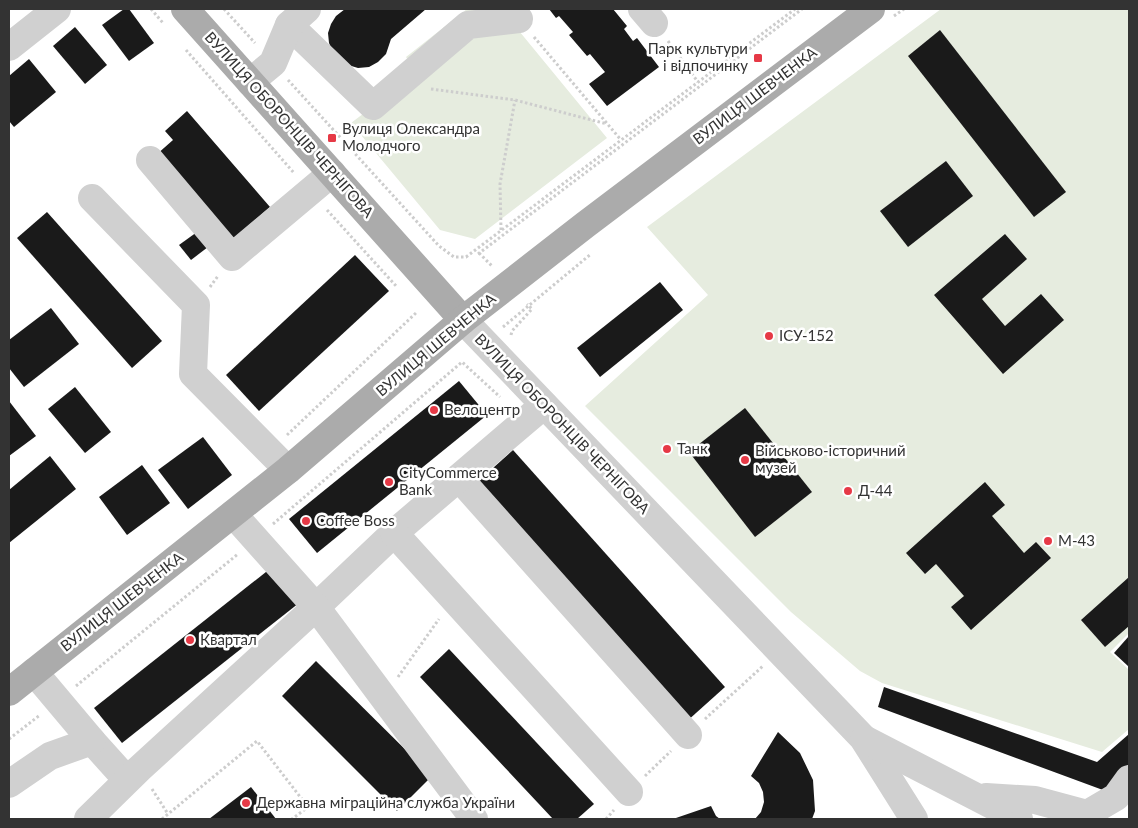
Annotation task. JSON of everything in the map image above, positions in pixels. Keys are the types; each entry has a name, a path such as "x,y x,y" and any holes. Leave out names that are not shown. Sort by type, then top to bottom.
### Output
{"main road":[{"name":"ВУЛИЦЯ ШЕВЧЕНКА","path":"9,692 288,470 463,320 870,9"},
{"name":"ВУЛИЦЯ ОБОРОНЦІВ ЧЕРНІГОВА","path":"174,16 250,82 463,320"}],"street":[{"path":"9,47 57,9"},
{"path":"250,82 273,63 298,17 373,106 468,25 519,19"},
{"path":"150,160 232,257 332,173"},
{"path":"92,198 196,305 193,374 288,470"},
{"name":"ВУЛИЦЯ ОБОРОНЦІВ ЧЕРНІГОВА","path":"463,320 535,413 863,738 904,815"},
{"path":"88,819 127,780 394,533 535,413"},
{"path":"459,478 688,735"},
{"path":"233,514 316,607 383,698 460,815"},
{"path":"394,533 629,792"},
{"path":"34,672 127,780"},
{"path":"863,738 1020,819"},
{"path":"9,784 50,756 92,741"},
{"path":"974,796 1035,800 1087,814 1116,797 1129,779"}],"path":[{"path":"151,9 174,16"},
{"path":"224,9 439,246 454,257 466,257 795,9"},
{"path":"478,254 802,9"},
{"path":"648,16 698,82"},
{"path":"519,19 621,140"},
{"path":"182,46 397,288"},
{"path":"398,85 515,100 607,124"},
{"path":"501,231 500,184 515,100"},
{"path":"196,305 232,257"},
{"path":"501,328 527,306"},
{"path":"462,362 535,413"},
{"path":"383,698 453,598"},
{"path":"162,819 257,741 308,807 292,819"}],"shaded area":[{"path":"467,9 501,9 607,138 475,239 440,230 351,123 417,73 406,57"},
{"path":"941,9 1129,9 1129,633 1110,652 1129,670 1129,729 1102,752 882,683 860,671 791,612 585,406 708,295 647,227"}],"building":[{"path":"124,9 129,9 154,43 129,61 102,25"},
{"path":"345,9 426,9 391,39 386,54 378,62 369,67 358,68 348,65 333,52 329,43 328,33 331,24 336,16"},
{"path":"549,9 613,9 627,26 624,29 633,41 637,38 659,67 607,106 589,84 605,72 590,54 587,56 569,35 573,32 559,16 556,18"},
{"path":"75,27 107,65 85,84 53,46"},
{"path":"940,30 1066,192 1034,217 908,56"},
{"path":"29,59 56,92 14,127 9,121 9,76"},
{"path":"187,111 270,207 231,241 156,155 173,140 165,131"},
{"path":"946,161 973,196 908,247 880,211"},
{"path":"47,212 162,341 132,368 17,238"},
{"path":"197,232 208,247 191,260 179,245"},
{"path":"1005,234 1027,259 982,299 1005,326 1041,294 1064,320 1003,374 934,295"},
{"path":"355,255 389,291 259,411 226,375"},
{"path":"660,282 683,310 600,377 577,348"},
{"path":"51,308 79,344 24,387 9,368 9,340"},
{"path":"459,381 487,415 317,553 289,519"},
{"path":"75,387 111,432 85,453 48,409"},
{"path":"9,401 36,436 9,456"},
{"path":"745,408 812,492 755,537 689,452"},
{"path":"203,437 232,475 188,509 158,470"},
{"path":"513,450 725,687 686,722 474,485"},
{"path":"50,456 76,489 9,543 9,490"},
{"path":"142,465 170,503 127,535 99,497"},
{"path":"985,482 1005,505 992,516 1024,553 1036,542 1051,558 971,630 951,607 964,596 936,564 925,574 906,553"},
{"path":"271,568 299,603 122,743 94,708"},
{"path":"1129,577 1129,626 1105,647 1081,620"},
{"path":"1129,636 1129,667 1114,653"},
{"path":"449,649 594,804 577,819 553,819 420,677"},
{"path":"316,661 432,776 397,811 282,696"},
{"path":"884,687 1097,762 1129,734 1129,764 1120,772 1111,793 878,707"},
{"path":"778,732 800,753 813,780 815,811 812,819 755,819 761,812 764,802 763,792 759,783 751,776"},
{"name":"Державна міграційна служба України","path":"251,787 276,819 209,819"},
{"path":"711,806 716,816 720,819 673,819"}],"place":[{"name":"Парк культури і відпочинку","path":"758,58"},
{"name":"Вулиця Олександра Молодчого","path":"332,138"},
{"name":"ІСУ-152","path":"769,336"},
{"name":"Велоцентр","path":"434,410"},
{"name":"Танк","path":"667,449"},
{"name":"Військово-історичний музей","path":"745,460"},
{"name":"CityCommerce Bank","path":"389,482"},
{"name":"Д-44","path":"848,491"},
{"name":"Coffee Boss","path":"306,521"},
{"name":"М-43","path":"1048,541"},
{"name":"Квартал","path":"190,640"},
{"name":"Державна міграційна служба України","path":"246,803"}]}
